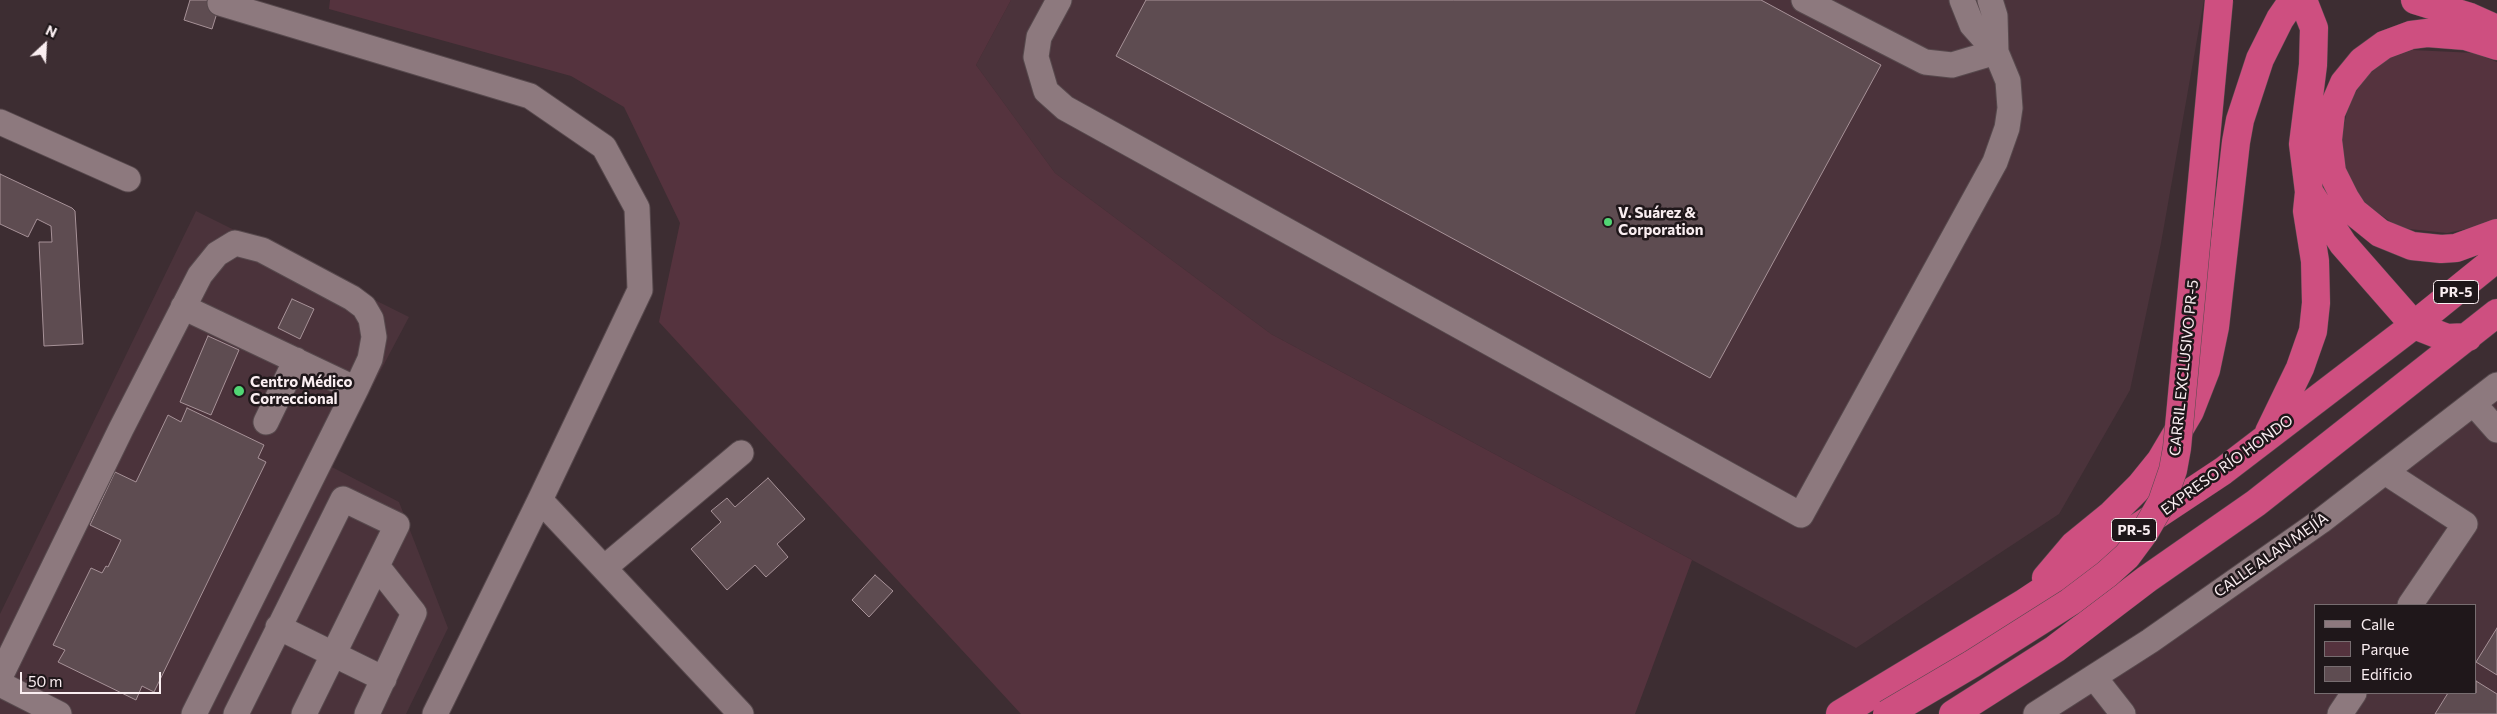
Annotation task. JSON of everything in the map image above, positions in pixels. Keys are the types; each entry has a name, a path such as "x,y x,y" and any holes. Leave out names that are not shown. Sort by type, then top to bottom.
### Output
{"highway":[{"name":"CARRIL EXCLUSIVO PR-5","path":"1887,714 1972,664 2070,602 2107,574 2127,556 2144,534 2162,502 2173,470 2177,448 2219,0"},
{"path":"2265,439 2294,385 2313,331 2316,280 2306,210 2309,192 2303,144 2315,44 2314,28 2303,0"},
{"path":"2415,0 2470,17 2497,29"},
{"path":"2024,603 2074,545 2112,514 2140,486 2161,460 2190,411 2206,370 2215,327 2240,120 2260,59 2286,10"},
{"path":"2497,46 2465,36 2427,33 2411,35 2384,45 2362,61 2344,83 2331,113 2328,140 2332,172 2344,198 2354,212 2380,232 2412,246 2441,248 2456,248 2497,233"},
{"path":"2309,192 2343,244 2414,325 2447,338 2459,345 2497,326"},
{"name":"EXPRESO RÍO HONDO","path":"1840,714 2024,603 2223,471 2414,325 2497,258"},
{"name":"PR-5","path":"1958,711 2055,649 2147,579 2256,503 2459,345 2497,313"}],"street":[{"path":"1059,0 1039,37 1036,57 1046,91 1065,108 1801,515 1994,162 2007,128 2010,108 2008,81 1996,52 1972,25 1962,0"},
{"path":"1804,0 1925,62 1952,65 1996,52"},
{"path":"1990,0 1995,16 1996,52"},
{"path":"220,2 530,96 604,147 636,208 640,290 435,714"},
{"path":"0,122 128,179"},
{"path":"0,677 121,429 200,275 217,254 235,243 262,250 352,298 364,307 371,319 374,337 370,359 356,389 194,714"},
{"path":"183,308 356,389"},
{"path":"266,422 296,360"},
{"name":"CALLE ALAN MEJÍA","path":"2036,714 2150,641 2313,526 2497,385"},
{"path":"2474,404 2497,430"},
{"path":"604,568 741,453"},
{"path":"2384,472 2465,524 2411,604"},
{"path":"304,714 398,525 309,481"},
{"path":"236,714 343,499"},
{"path":"540,500 741,714"},
{"path":"367,714 414,613 377,566"},
{"path":"278,627 384,678"},
{"path":"2094,677 2123,714"},
{"path":"0,684 60,714"},
{"path":"2340,714 2353,694"}],"shaded area":[{"path":"1011,0 2204,0 2161,243 2130,390 2059,514 1856,648 1271,334 1055,173 976,65"},
{"name":"Centro Médico Correccional","path":"196,211 409,317 330,466 399,502 448,628 406,714 0,714 0,614"},
{"path":"2497,387 2497,714 2057,714"}],"green space":[{"path":"330,0 1011,0 976,65 1055,173 1271,334 1692,560 1635,714 1021,714 659,322 680,223 624,107 571,76 329,9"},
{"path":"2412,50 2475,53 2497,62 2497,221 2491,224 2447,233 2400,228 2363,203 2343,170 2342,135 2349,102 2367,76 2389,58"}],"building":[{"path":"190,0 221,0 212,29 184,20"},
{"name":"V. Suárez & Corporation","path":"1146,0 1761,0 1881,65 1710,378 1116,56"},
{"path":"0,174 75,211 83,344 44,346 39,242 52,242 51,226 37,219 28,237 0,224"},
{"path":"292,299 314,309 300,339 278,328"},
{"path":"208,336 239,350 211,415 180,402"},
{"path":"187,408 264,445 258,458 266,462 154,692 142,686 136,700 58,662 65,650 53,645 91,568 102,573 106,566 108,567 121,540 90,525 115,472 136,482 168,415 181,422"},
{"path":"768,478 805,519 777,544 788,557 766,577 755,565 727,590 691,549 721,522 711,511 727,498 735,507"},
{"path":"875,575 893,591 869,617 852,600"},
{"path":"2497,628 2497,675 2477,663"},
{"path":"2477,682 2497,694 2497,714 2435,714 2447,694 2477,694"}],"place":[{"name":"V. Suárez & Corporation","path":"1608,222"},
{"name":"Centro Médico Correccional","path":"239,391"}]}
